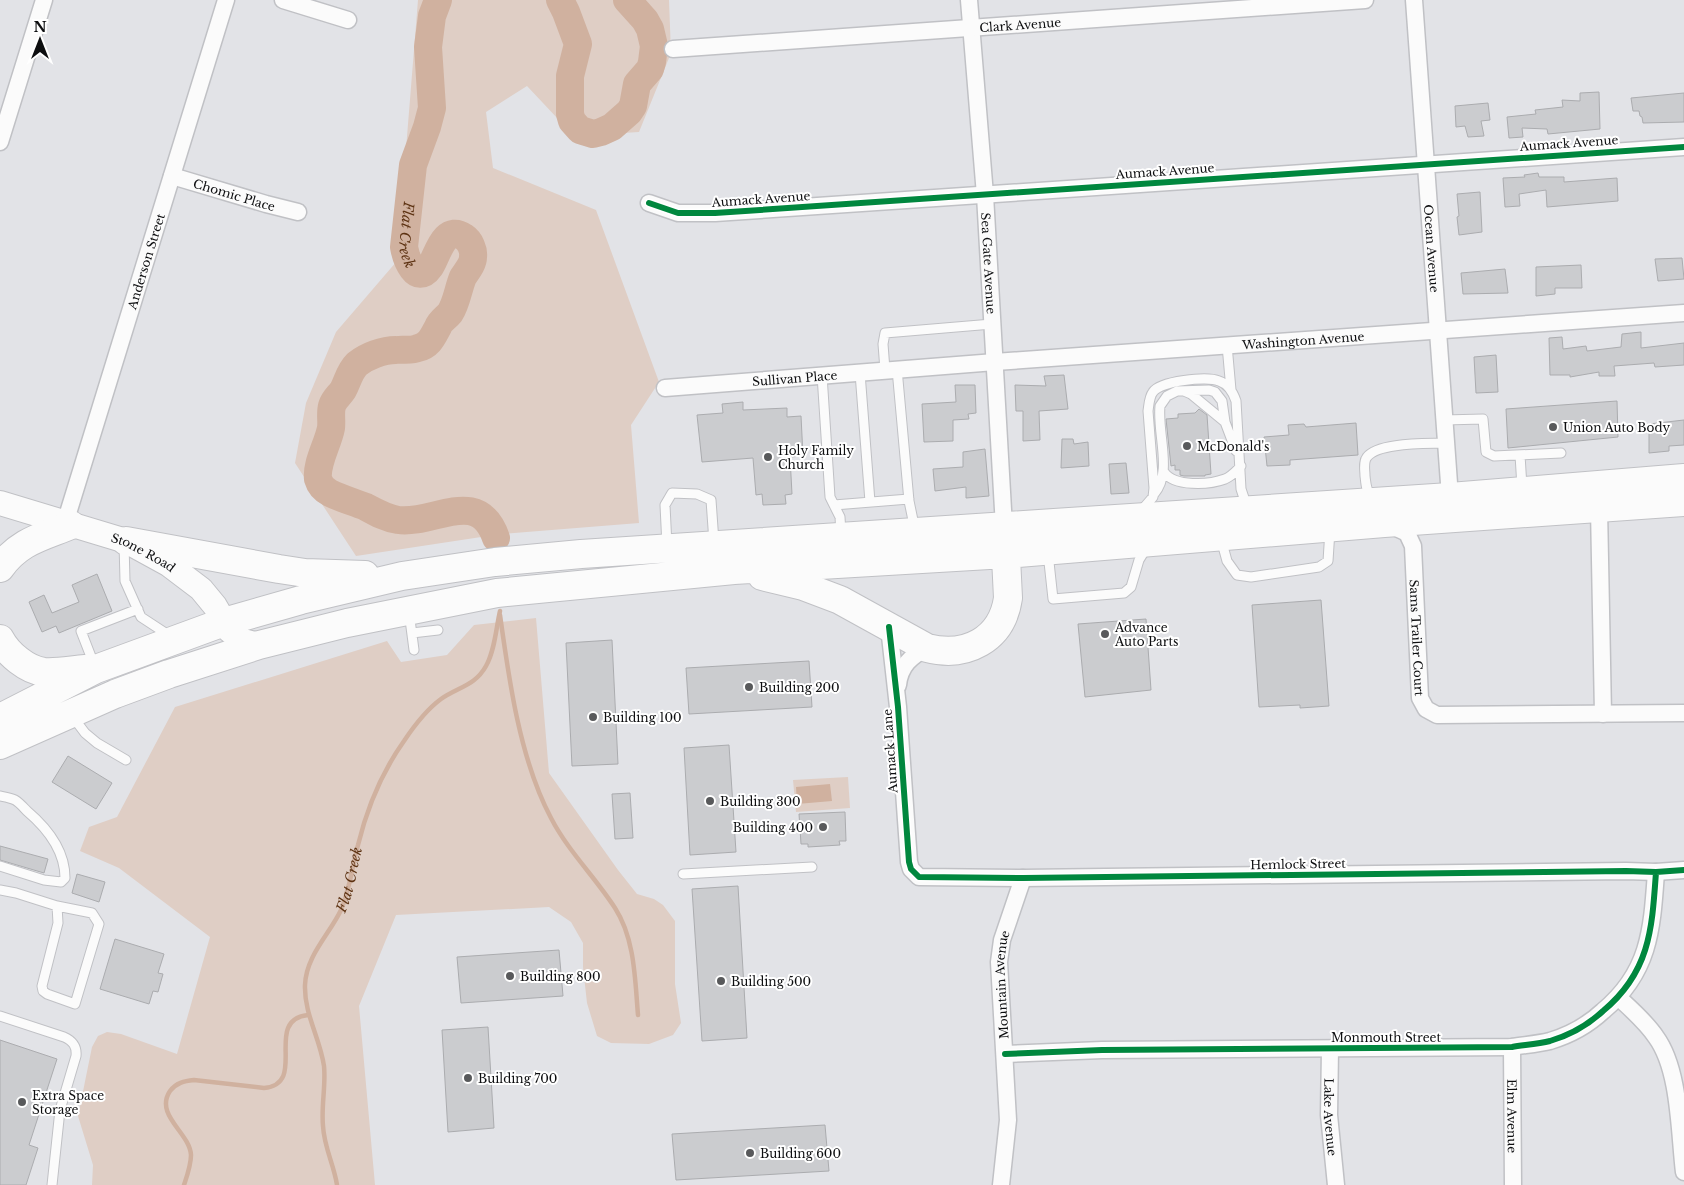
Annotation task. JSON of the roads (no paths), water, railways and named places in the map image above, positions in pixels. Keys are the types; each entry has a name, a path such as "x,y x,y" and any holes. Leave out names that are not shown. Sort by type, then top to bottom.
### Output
{"highway":[{"path":"0,745 70,712 169,674 259,645 410,621 466,598 531,588 734,570 1006,554 1330,528 1384,512 1450,497 1684,478"},
{"path":"0,718 96,669 224,622 301,600 402,576 529,558 1260,508 1384,512 1599,508 1684,502"},
{"path":"0,568 7,558 19,547 68,524"},
{"path":"734,570 823,593 840,600 926,648 937,651 960,650 983,641 996,630 1006,608 1008,598 1004,527"},
{"path":"125,541 288,570 330,574 402,576"},
{"path":"0,639 10,653 34,669 44,672 96,669"}],"main road":[{"name":"Stone Road","path":"0,504 125,541 168,564 201,589 216,606 229,630 236,637 259,645"}],"street":[{"path":"0,142 44,0"},
{"name":"Anderson Street","path":"68,524 226,0"},
{"path":"283,0 348,20"},
{"name":"Sea Gate Avenue","path":"969,0 984,195 1004,527"},
{"name":"Clark Avenue","path":"673,49 1365,0"},
{"name":"Ocean Avenue","path":"1414,0 1450,497"},
{"name":"Aumack Avenue","path":"649,203 678,213 715,213 1684,146"},
{"name":"Chomic Place","path":"172,176 298,212"},
{"name":"Washington Avenue","path":"923,367 1684,313"},
{"name":"Sullivan Place","path":"665,388 923,367"},
{"path":"1599,508 1603,714"},
{"name":"Sams Trailer Court","path":"1384,512 1396,527 1407,533 1413,546 1420,698 1426,709 1437,716 1684,713"},
{"name":"Aumack Lane","path":"889,627 898,707 909,862 913,873"},
{"name":"Aumack Lane","path":"898,707 898,682 902,670 910,658 926,648"},
{"name":"Hemlock Street","path":"913,873 925,878 1024,878 1656,872 1684,870"},
{"name":"Monmouth Street","path":"1005,1054 1102,1050 1512,1047 1549,1041 1573,1032 1593,1020 1619,998 1634,976 1647,944 1653,918 1656,872"},
{"name":"Mountain Avenue","path":"1001,1185 1008,1120 999,962 1000,948 1024,878"},
{"path":"1619,998 1645,1023 1657,1038 1667,1056 1674,1078 1684,1172"},
{"name":"Elm Avenue","path":"1512,1047 1513,1185"},
{"name":"Lake Avenue","path":"1330,1049 1329,1115 1336,1185"}],"lane":[{"path":"916,532 909,499 891,370 883,344 885,333 992,324"},
{"path":"1227,345 1231,390 1236,401 1241,489 1245,501 1260,508"},
{"path":"860,372 870,502"},
{"path":"822,375 830,497 840,517 841,537"},
{"path":"1153,496 1154,483 1148,411 1152,392 1159,386 1169,383 1208,379 1219,381 1231,390"},
{"path":"1135,517 1160,488 1164,472 1160,406 1164,399 1172,393 1209,390 1215,392 1222,401 1225,422 1240,463"},
{"path":"1183,391 1191,394 1225,422"},
{"path":"1444,420 1483,419 1486,452 1494,456 1561,453"},
{"path":"1384,512 1368,494 1366,487 1365,461 1368,455 1385,447 1446,442"},
{"path":"1520,455 1522,491"},
{"path":"1164,472 1170,479 1182,483 1216,481 1230,476 1240,463"},
{"path":"667,548 665,505 672,493 697,494 711,500 714,545"},
{"path":"834,505 909,499"},
{"path":"1220,536 1227,562 1237,575 1251,577 1319,567 1328,561 1330,528"},
{"path":"125,541 125,581 141,617 174,639"},
{"path":"1048,550 1053,598 1115,594 1124,593 1131,587 1139,560 1150,542"},
{"path":"96,669 81,632 138,609"},
{"path":"414,650 410,621 438,630"},
{"path":"70,712 85,733 97,743 126,760"},
{"path":"0,796 15,800 38,820 52,838 60,853 65,866 65,878 61,882 44,880 0,866"},
{"path":"682,874 812,867"},
{"path":"0,890 57,906 92,913 99,924 75,1004 47,994 43,991 42,986 58,923 57,906"},
{"path":"0,1016 64,1037 76,1047 76,1056 60,1110 52,1185"}],"waterway":[{"name":"Flat Creek","path":"438,0 432,16 428,47 432,108 413,165 404,247 412,269 420,274 430,267 442,243 451,234 457,234 468,241 472,249 473,260 463,277 450,313 440,323 433,337 428,342 422,347 415,349 391,350 375,354 365,358 354,367 343,390 332,406 331,428 320,460 318,479 322,488 326,491 398,520 426,518 454,511 467,511 478,514 488,523 496,538"},
{"name":"Flat Creek","path":"560,0 578,44 570,76 570,114 572,121 580,130 593,134 612,127 629,112 633,106 637,84 650,69 652,62 654,46 650,29 645,20 627,0"},
{"name":"Flat Creek","path":"337,1185 324,1134 324,1066 305,996 306,974 314,955 341,910 347,894 366,818 376,791 389,765 412,730 430,708 482,673 491,653 500,611"},
{"path":"500,615 517,719 531,771 540,795 558,830 622,920 633,960 638,1015"},
{"path":"184,1185 190,1167 191,1155 185,1139 169,1116 166,1108 166,1100 170,1091 180,1083 194,1080 264,1088 277,1084 283,1076 286,1064 288,1028 295,1019 308,1015"}],"place":[{"name":"Union Auto Body","path":"1553,427"},
{"name":"McDonald's","path":"1187,446"},
{"name":"Holy Family Church","path":"768,457"},
{"name":"Advance Auto Parts","path":"1105,634"},
{"name":"Building 200","path":"749,687"},
{"name":"Building 100","path":"593,717"},
{"name":"Building 300","path":"710,801"},
{"name":"Building 400","path":"823,827"},
{"name":"Building 800","path":"510,976"},
{"name":"Building 500","path":"721,981"},
{"name":"Building 700","path":"468,1078"},
{"name":"Extra Space Storage","path":"22,1102"},
{"name":"Building 600","path":"750,1153"}]}
